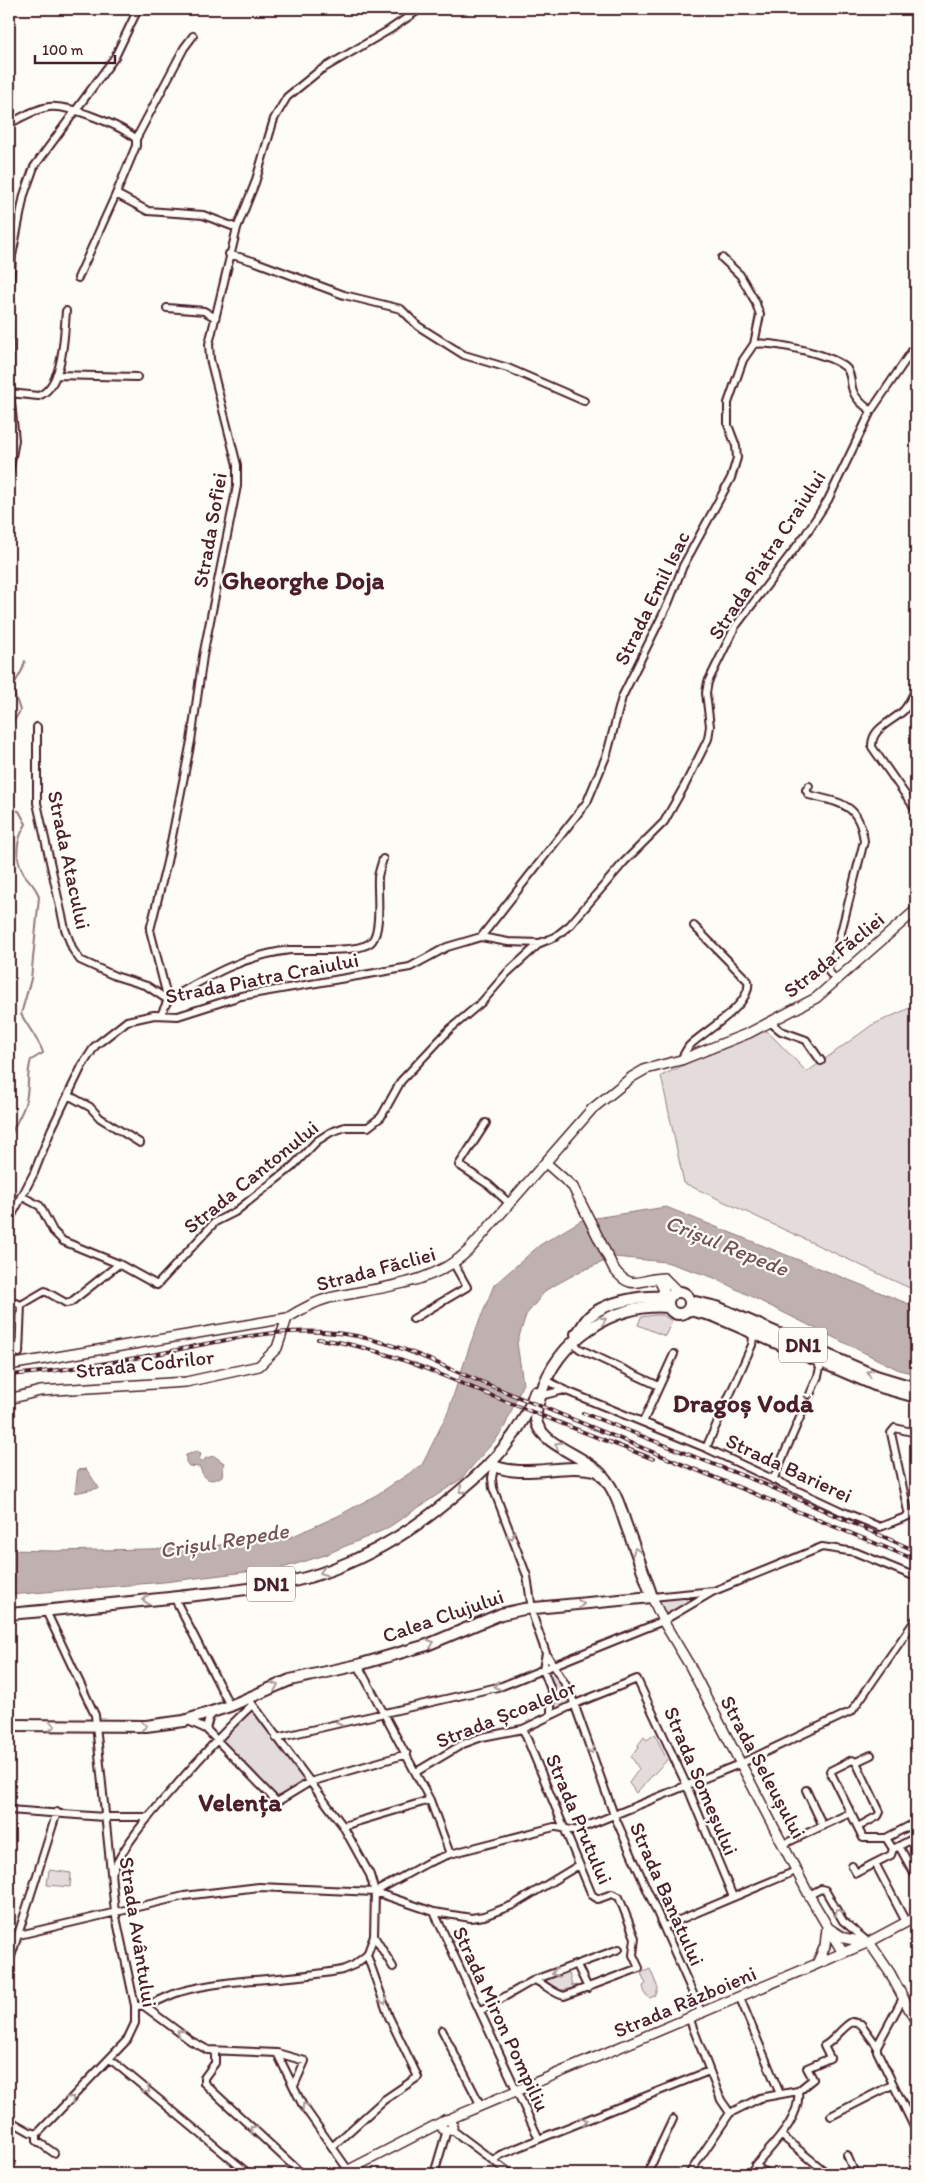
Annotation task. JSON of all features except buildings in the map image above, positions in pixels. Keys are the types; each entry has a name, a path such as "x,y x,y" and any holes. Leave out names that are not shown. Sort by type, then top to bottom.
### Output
{"main road":[{"name":"Strada Făcliei","path":"9,1365 288,1318 328,1298 356,1294 429,1276 454,1264 469,1250 592,1109 622,1084 646,1068 681,1060 771,1023 810,1002 916,910"},
{"path":"546,1163 573,1187 614,1269 628,1282 656,1281 669,1298"},
{"name":"DN1","path":"652,1597 618,1504 607,1481 588,1462 551,1441 541,1432 535,1414 545,1379 561,1354 594,1325 610,1316 669,1298 688,1295 690,1306"},
{"name":"DN1","path":"669,1298 676,1314 683,1314 690,1306"},
{"name":"DN1","path":"9,1614 232,1591 304,1578 367,1555 440,1509 494,1462 518,1428 530,1406 548,1363 579,1332 591,1315 629,1299 669,1298"},
{"name":"DN1","path":"690,1306 876,1386 916,1397"},
{"name":"DN1","path":"690,1306 718,1308 876,1376 916,1388"},
{"name":"Strada Codrilor","path":"9,1399 40,1391 186,1382 259,1366 276,1348 288,1318"},
{"path":"494,1462 526,1472 584,1468 599,1471"},
{"name":"Calea Clujului","path":"9,1725 146,1726 184,1721 230,1706 250,1702 290,1680 358,1665 427,1644 501,1614 532,1608 652,1597"},
{"name":"Strada Seleușului","path":"652,1597 663,1621 690,1666 742,1763 810,1895 843,1953"},
{"name":"Strada Războieni","path":"347,2173 420,2135 447,2126 465,2113 516,2090 690,2020 869,1942 916,1917"},
{"path":"827,1926 844,1938 853,1941 869,1942 916,2022"},
{"path":"817,1964 827,1938 827,1926"}],"street":[{"path":"9,473 15,440 10,394 12,256 24,194 34,167 115,57 138,9"},
{"name":"Strada Sofiei","path":"168,1000 150,930 191,741 203,656 237,486 237,465 210,359 209,344 230,254 237,228 255,183 274,119 287,97 319,71 389,30 420,9"},
{"path":"78,278 116,194 136,146 136,139 175,64 193,36"},
{"path":"9,124 37,110 60,107 123,130 136,139"},
{"path":"116,194 148,211 203,216 237,228"},
{"path":"230,254 344,295 401,309 423,330 464,355 508,368 584,401"},
{"name":"Strada Emil Isac","path":"481,937 587,802 607,754 622,697 668,604 682,566 731,478 737,452 728,425 728,403 743,360 754,344 760,315 755,301 740,275 722,258"},
{"path":"167,308 204,311 214,317"},
{"path":"10,394 34,396 42,394 56,375 62,354 66,311"},
{"path":"754,344 769,344 808,352 841,363 851,376 853,393 871,411"},
{"name":"Strada Piatra Craiului","path":"9,1221 34,1173 68,1094 95,1046 126,1021 161,1015 178,1016 241,996 410,967 447,947 481,937 508,942 540,943 555,936 570,925 624,862 664,822 708,739 710,726 706,693 708,682 734,627 806,534 828,500 871,411 916,345"},
{"path":"56,375 137,377"},
{"path":"916,689 905,709 880,728 873,736 872,747 916,810"},
{"name":"Strada Atacului","path":"37,727 37,803 65,929 73,950 80,960 116,976 147,986 168,1000"},
{"path":"809,786 806,790 809,795 841,803 851,808 859,818 864,841 836,952 828,966 829,972 836,980"},
{"path":"916,842 916,849"},
{"path":"161,1015 168,1000 218,970 256,957 290,950 348,948 364,946 372,941 375,934 378,878 383,859"},
{"name":"Strada Făcliei","path":"681,1060 688,1047 733,1010 745,995 749,985 748,981 694,926"},
{"name":"Strada Cantonului","path":"118,1264 157,1285 165,1279 200,1236 215,1222 235,1212 292,1167 317,1141 331,1132 346,1127 368,1127 381,1117 401,1081 450,1028 482,1002 506,974 540,943"},
{"name":"Strada Făcliei","path":"771,1023 781,1031 806,1040 821,1061"},
{"path":"68,1094 90,1108 106,1122 140,1143"},
{"path":"486,1123 459,1165 489,1185 509,1203"},
{"path":"21,1305 45,1291 68,1303 118,1264 63,1241 53,1231 40,1206 22,1196"},
{"path":"413,1319 466,1287 454,1264"},
{"path":"9,1300 21,1305"},
{"path":"19,1353 21,1305"},
{"path":"706,1448 752,1345 752,1337 746,1330"},
{"path":"752,1345 764,1338"},
{"path":"573,1343 580,1349 659,1386"},
{"path":"643,1422 674,1354"},
{"path":"772,1480 818,1376 820,1368 817,1361"},
{"path":"818,1376 830,1366"},
{"name":"Strada Barierei","path":"545,1379 564,1390 706,1448 772,1480 880,1526 913,1515"},
{"path":"540,1396 564,1390"},
{"path":"913,1515 891,1433 895,1428 916,1433"},
{"path":"494,1462 493,1488 527,1576 532,1608 546,1653 543,1669 551,1690 551,1715"},
{"name":"Calea Clujului","path":"652,1597 714,1590 822,1547 855,1552 916,1577"},
{"path":"276,1738 502,1686 663,1621 714,1590"},
{"path":"683,1594 690,1606"},
{"path":"174,1597 230,1706"},
{"name":"Strada Avântului","path":"37,2134 110,2059 131,2034 136,2015 115,1912 95,1715 46,1611"},
{"path":"375,1892 428,1863 450,1854 562,1826 570,1830 577,1830 742,1763 852,1711 916,1619"},
{"name":"Strada Banatului","path":"546,1653 554,1664 575,1704 614,1815 702,2014"},
{"path":"358,1665 430,1800 450,1854"},
{"name":"Strada Școalelor","path":"416,1772 463,1744 482,1737 523,1729 575,1704 637,1679"},
{"name":"Strada Someșului","path":"637,1679 687,1786 733,1897"},
{"path":"112,1874 121,1855 148,1817 250,1702 343,1826 361,1857 375,1892 374,1936 367,1955 354,1965 342,1970 216,1984 178,1993 144,2006 135,2006"},
{"path":"206,1729 209,1718 215,1711"},
{"path":"184,1721 206,1729 277,1802 310,1782 407,1754"},
{"name":"Strada Prutului","path":"523,1729 562,1826 595,1898 612,1894 619,1897 635,1938 633,1955 638,1968 588,1988"},
{"path":"852,1866 856,1873 891,1855 896,1848 916,1836 911,1825 886,1838 864,1838 850,1813 830,1771 852,1760 856,1762 871,1755"},
{"path":"856,1762 880,1812 878,1816 858,1826"},
{"path":"806,1790 823,1826"},
{"path":"343,1826 430,1800"},
{"path":"9,1810 57,1812 104,1817 148,1817"},
{"path":"9,1963 57,1812"},
{"path":"784,1844 850,1813"},
{"path":"886,1838 896,1848 916,1877"},
{"path":"875,1863 906,1922"},
{"path":"19,1935 184,1896 259,1887 375,1892 454,1917 484,1916 513,1904 579,1865"},
{"path":"664,1926 798,1870"},
{"path":"810,1895 821,1889 826,1890 843,1921 869,1942"},
{"name":"Strada Miron Pompiliu","path":"434,1912 539,2139"},
{"path":"374,1936 393,1967"},
{"path":"480,2011 534,1980 577,1966 619,1948"},
{"path":"333,2146 384,2100 418,2077 389,2017 367,1955"},
{"path":"534,1980 542,1982 555,1994 564,1996 588,1988 577,1966"},
{"path":"740,1998 780,2094"},
{"path":"877,2046 903,1998"},
{"path":"136,2015 142,2011 144,2006"},
{"path":"144,2006 191,2041 215,2052 277,2053 305,2061 294,2086"},
{"path":"690,2020 721,2100 730,2113"},
{"path":"689,2174 730,2113 760,2098 798,2091 813,2079 808,2068 830,2058 824,2046 835,2039 852,2022 861,2024 877,2046 878,2056 916,2131"},
{"path":"442,2030 481,2106"},
{"path":"215,2052 215,2063 204,2078 204,2083 302,2174"},
{"path":"277,2053 302,2104 333,2146 347,2173"},
{"path":"110,2059 249,2174"},
{"path":"494,2160 500,2155 709,2071"},
{"path":"831,2116 892,2085"},
{"path":"749,2174 782,2136 797,2104 798,2091"},
{"path":"647,2174 673,2119"},
{"path":"9,2120 37,2134 37,2141 54,2153"},
{"path":"434,2174 447,2126 511,2174"},
{"path":"782,2136 828,2174"},
{"path":"847,2156 855,2174"},
{"path":"755,2166 767,2174"}],"shaded area":[{"path":"916,1005 916,1291 684,1183 661,1076 763,1027 807,1072 872,1025"},
{"path":"663,1315 672,1321 665,1336 638,1325 641,1317"},
{"path":"683,1594 690,1606 663,1621 652,1597"},
{"path":"554,1664 575,1704 551,1715 552,1701 543,1669"},
{"path":"246,1712 253,1712 305,1780 277,1799 253,1770 222,1741"},
{"path":"655,1734 667,1760 636,1793 629,1783 639,1769 631,1756 639,1748 638,1745 644,1737 647,1740"},
{"path":"49,1870 71,1873 70,1887 47,1885"},
{"path":"650,1969 658,1988 656,1995 650,1998 645,1994 643,1986 646,1984 641,1973"},
{"path":"565,1971 569,1973 572,1986 577,1985 574,1988 556,1991 542,1980 551,1976 560,1977"}],"water":[{"name":"Crișul Repede","path":"666,1207 909,1304 916,1304 916,1374 899,1370 712,1277 666,1262 615,1257 579,1272 546,1290 526,1315 517,1343 523,1383 505,1426 497,1438 461,1479 386,1529 322,1556 286,1567 164,1582 9,1595 9,1550 194,1548 291,1537 338,1516 378,1494 422,1465 448,1412 471,1342 494,1285 540,1245 582,1220"},
{"path":"198,1451 201,1454 199,1460 202,1462 206,1458 214,1456 224,1463 222,1476 211,1480 203,1475 200,1467 189,1466 186,1462 186,1455"},
{"path":"86,1469 99,1488 75,1493 78,1470"}],"waterway":[{"path":"9,729 20,711 14,693 14,686 25,661"},
{"path":"9,810 19,811 26,824 18,842 19,861 24,874 35,887 39,897 31,979 21,1014 43,1053 31,1060 25,1104 9,1141"}],"railway":[{"path":"9,1375 105,1363 262,1334 323,1332 356,1336 420,1355 916,1560"},
{"path":"318,1339 363,1347 406,1361 653,1459"},
{"path":"583,1413 764,1484 916,1551"}],"district":[{"name":"Gheorghe Doja","path":"303,580"},
{"name":"Dragoș Vodă","path":"743,1403"},
{"name":"Velența","path":"240,1802"}]}
